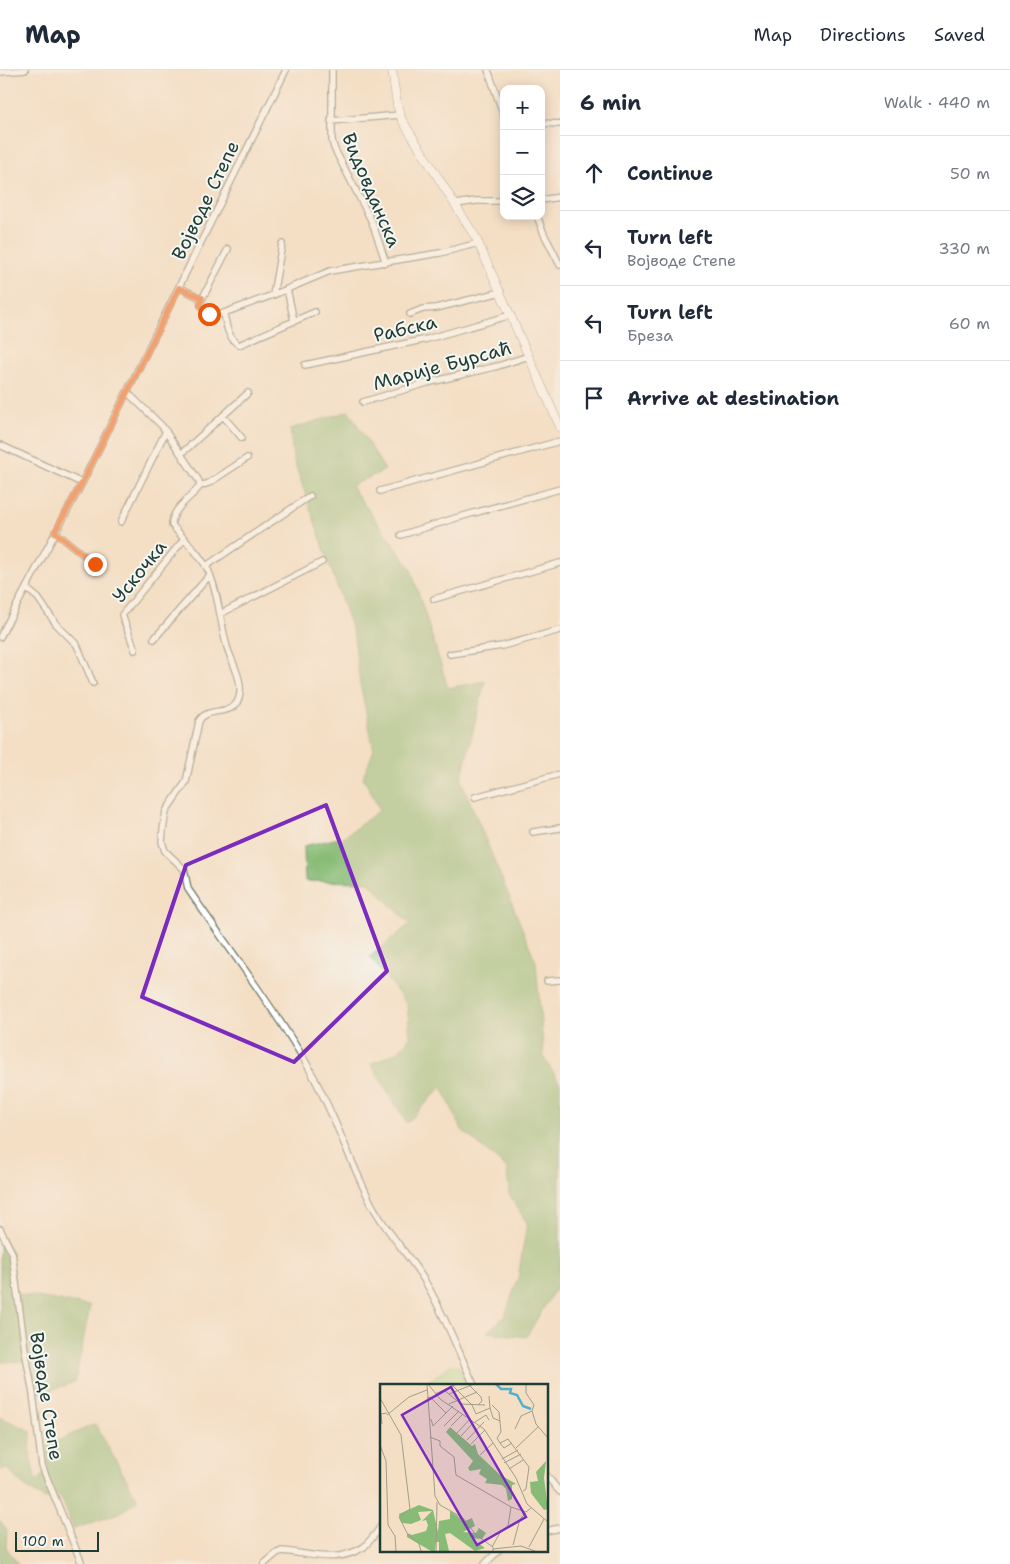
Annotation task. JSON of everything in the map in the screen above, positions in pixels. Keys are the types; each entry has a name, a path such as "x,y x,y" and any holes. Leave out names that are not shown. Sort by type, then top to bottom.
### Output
{"street":[{"path":"0,72 25,70"},
{"name":"Војводе Степе","path":"0,637 82,483 286,70"},
{"name":"Видовданска","path":"332,70 331,134 334,148 372,222 386,263"},
{"path":"392,70 400,114 479,243 528,356 556,409 560,427"},
{"path":"488,70 500,104"},
{"path":"331,121 400,114"},
{"path":"545,123 560,124"},
{"path":"545,199 560,197"},
{"path":"456,204 476,201 500,201"},
{"path":"539,220 560,265"},
{"path":"228,249 200,305 209,314 224,313 330,271 440,253 479,243"},
{"path":"273,295 282,244"},
{"path":"179,288 202,300"},
{"path":"287,289 294,321"},
{"path":"410,314 423,309 436,308 501,292"},
{"path":"224,313 226,326 232,339 239,345 315,312"},
{"name":"Рабска","path":"305,365 426,339 511,316"},
{"name":"Марије Бурсаћ","path":"363,402 427,383 498,366 528,356"},
{"path":"127,392 166,431 198,478 200,486"},
{"path":"182,453 248,393"},
{"path":"222,416 242,438"},
{"path":"121,522 166,431"},
{"path":"380,491 560,441"},
{"path":"0,445 82,483"},
{"path":"247,458 209,483 200,486 177,510 172,522 172,525 196,551 206,566 240,684 239,697 233,707 206,714 199,722 186,782 166,811 163,847 184,869 188,889 306,1063 330,1110 372,1205 384,1225 425,1281 455,1340 474,1384"},
{"path":"400,535 560,490"},
{"path":"206,566 310,496"},
{"path":"55,532 95,564"},
{"name":"Ускочка","path":"135,650 122,615 184,539"},
{"path":"220,614 322,562"},
{"path":"434,599 560,563"},
{"path":"154,639 210,576"},
{"path":"26,588 38,598 56,624 77,645 93,683"},
{"path":"450,654 502,646 560,630"},
{"path":"475,797 560,774"},
{"path":"533,832 560,828"},
{"path":"547,981 560,980"},
{"name":"Војводе Степе","path":"0,1229 12,1253 42,1466 82,1564"},
{"path":"548,1477 560,1492"},
{"path":"264,1564 277,1553 282,1552 337,1561 358,1552 371,1540 380,1527"},
{"path":"485,1564 497,1552"}],"highlighted area":[{"path":"326,805 387,971 294,1062 142,997 186,865"}],"green space":[{"path":"349,411 385,470 351,486 411,569 448,688 485,681 461,780 536,962 544,1058 560,1083 560,1281 526,1337 487,1332 505,1316 518,1278 527,1223 509,1194 507,1169 462,1130 442,1087 407,1123 371,1064 399,1051 410,1037 407,1004 370,957 410,924 369,882 305,881 304,846 344,837 380,810 363,777 374,750 360,684 354,636 293,458 290,429"},
{"path":"0,1234 12,1252 14,1293 90,1306 75,1382 38,1394 28,1361 0,1362"},
{"path":"451,1365 458,1366 467,1384 425,1384"},
{"path":"0,1417 31,1431 30,1456 36,1482 48,1469 48,1445 95,1424 138,1500 119,1513 74,1529 60,1495 45,1499 20,1483 9,1469 0,1470"},
{"path":"0,1520 7,1531 6,1547 18,1564 0,1564"}],"route":[{"path":"95,564 55,532 82,483 179,288 202,298 200,305 209,314"}]}
